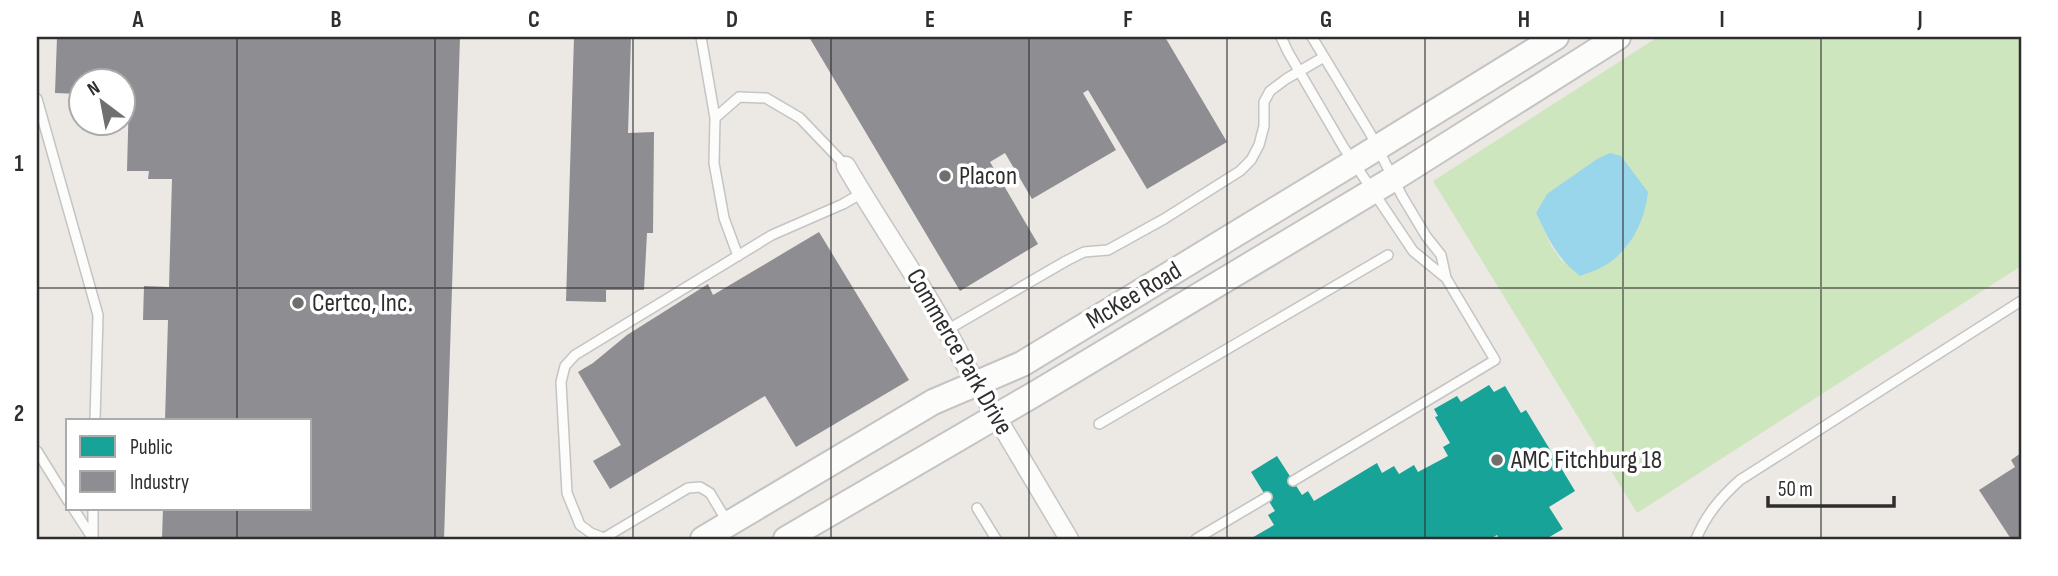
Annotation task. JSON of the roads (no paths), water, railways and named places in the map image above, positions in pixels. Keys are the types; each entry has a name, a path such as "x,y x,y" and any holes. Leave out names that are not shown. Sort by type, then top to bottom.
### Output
{"main road":[{"name":"McKee Road","path":"703,539 723,532 933,402 1022,364 1556,37"},
{"name":"McKee Road","path":"786,539 1383,185 1618,37"}],"street":[{"name":"Commerce Park Drive","path":"846,166 947,330 1069,539"}],"lane":[{"path":"701,37 715,118 714,163 724,218 738,256"},
{"path":"1281,37 1354,162 1383,185 1441,255 1446,278 1495,360 1293,481"},
{"path":"1312,37 1377,148 1383,185 1413,251 1446,278"},
{"path":"947,330 1084,252 1108,250 1121,244 1241,171 1259,145 1264,126 1264,102 1270,91 1324,57"},
{"path":"715,118 739,97 766,98 800,118 846,166"},
{"path":"37,99 98,314 95,419"},
{"path":"723,532 710,493 700,487 688,488 604,538 580,525 567,493 561,382 565,366 575,355 772,235 862,193"},
{"path":"1099,424 1388,255"},
{"path":"1696,539 1708,515 1740,480 2021,301"},
{"path":"37,451 66,497"},
{"path":"1196,539 1266,497"},
{"path":"977,508 996,539"},
{"path":"74,510 93,539"},
{"path":"93,510 93,539"}],"water":[{"path":"1610,153 1621,156 1648,192 1646,203 1634,236 1620,254 1602,267 1580,276 1559,255 1536,213 1547,194"}],"place":[{"name":"Placon","path":"945,176"},
{"name":"Certco, Inc.","path":"298,303"},
{"name":"AMC Fitchburg 18","path":"1497,460"}]}
